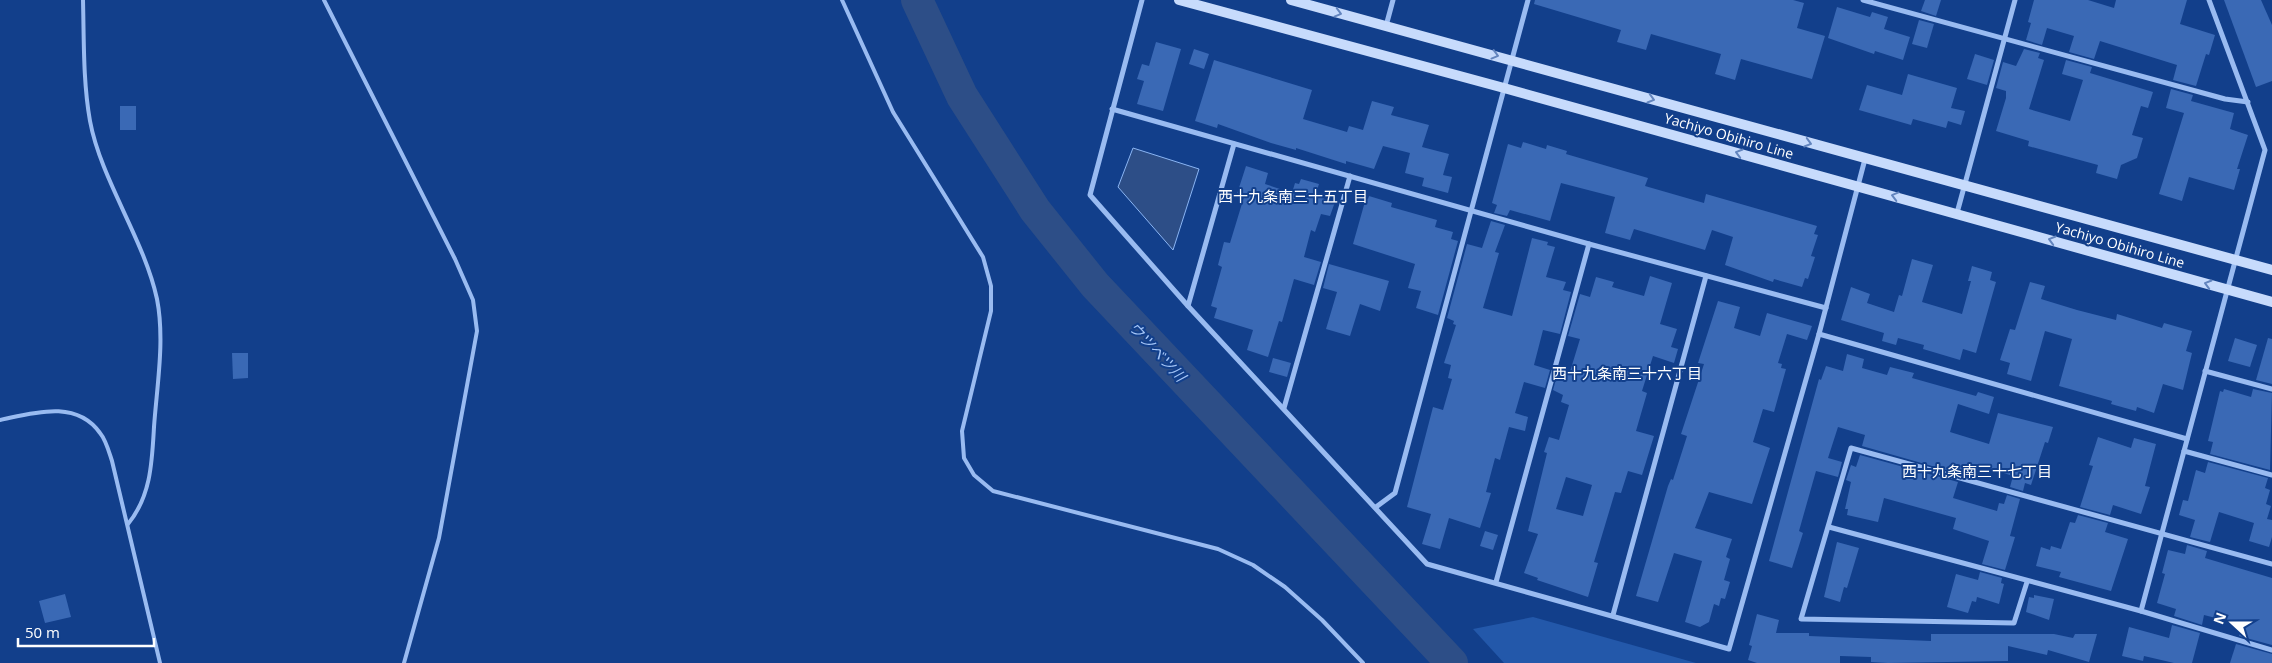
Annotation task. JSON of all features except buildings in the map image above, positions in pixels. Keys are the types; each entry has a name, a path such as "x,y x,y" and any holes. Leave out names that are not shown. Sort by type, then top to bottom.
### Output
{"main road":[{"name":"Yachiyo Obihiro Line","path":"1179,0 1958,213 2272,302"},
{"name":"Yachiyo Obihiro Line","path":"1291,0 2272,270"}],"street":[{"path":"1142,0 1090,195 1188,306 1428,564 1729,649 1819,334 1865,158"},
{"path":"1386,26 1393,0"},
{"path":"1376,507 1394,492 1528,0"},
{"path":"1864,0 2225,99 2248,102"},
{"path":"1958,213 2015,0"},
{"path":"2141,611 2264,150 2248,102 2209,0"},
{"path":"1112,109 1470,211 1826,308"},
{"path":"1188,306 1234,144"},
{"path":"1284,408 1350,176"},
{"path":"1496,582 1589,244"},
{"path":"1613,615 1706,276"},
{"path":"1819,334 2187,439"},
{"path":"2205,371 2272,389"},
{"path":"2026,582 2014,623 1801,619 1851,448 2272,564"},
{"path":"2184,451 2272,475"},
{"path":"1829,527 2026,582 2141,611 2272,650"}],"lane":[{"path":"83,0 85,70 90,122 102,158 136,238 156,297 161,328 151,474 139,510 128,524"},
{"path":"324,0 473,300 477,331 439,538 404,663"},
{"path":"842,0 893,112 983,257 991,286 991,311 988,331 962,431 964,458 974,475 993,491 1102,521 1218,549 1253,565 1285,587 1322,620 1363,663"},
{"path":"0,420 49,409 75,414 89,421 101,433 112,461 160,663"}],"shaded area":[{"path":"1133,148 1199,169 1173,250 1118,187"},
{"path":"1533,617 1696,663 1504,663 1473,629"}],"waterway":[{"name":"ウツベツ川","path":"917,0 962,96 1035,210 1095,285 1452,663"}],"district":[{"name":"西十九条南三十五丁目","path":"1293,197"},
{"name":"西十九条南三十六丁目","path":"1627,374"},
{"name":"西十九条南三十七丁目","path":"1977,472"}]}
